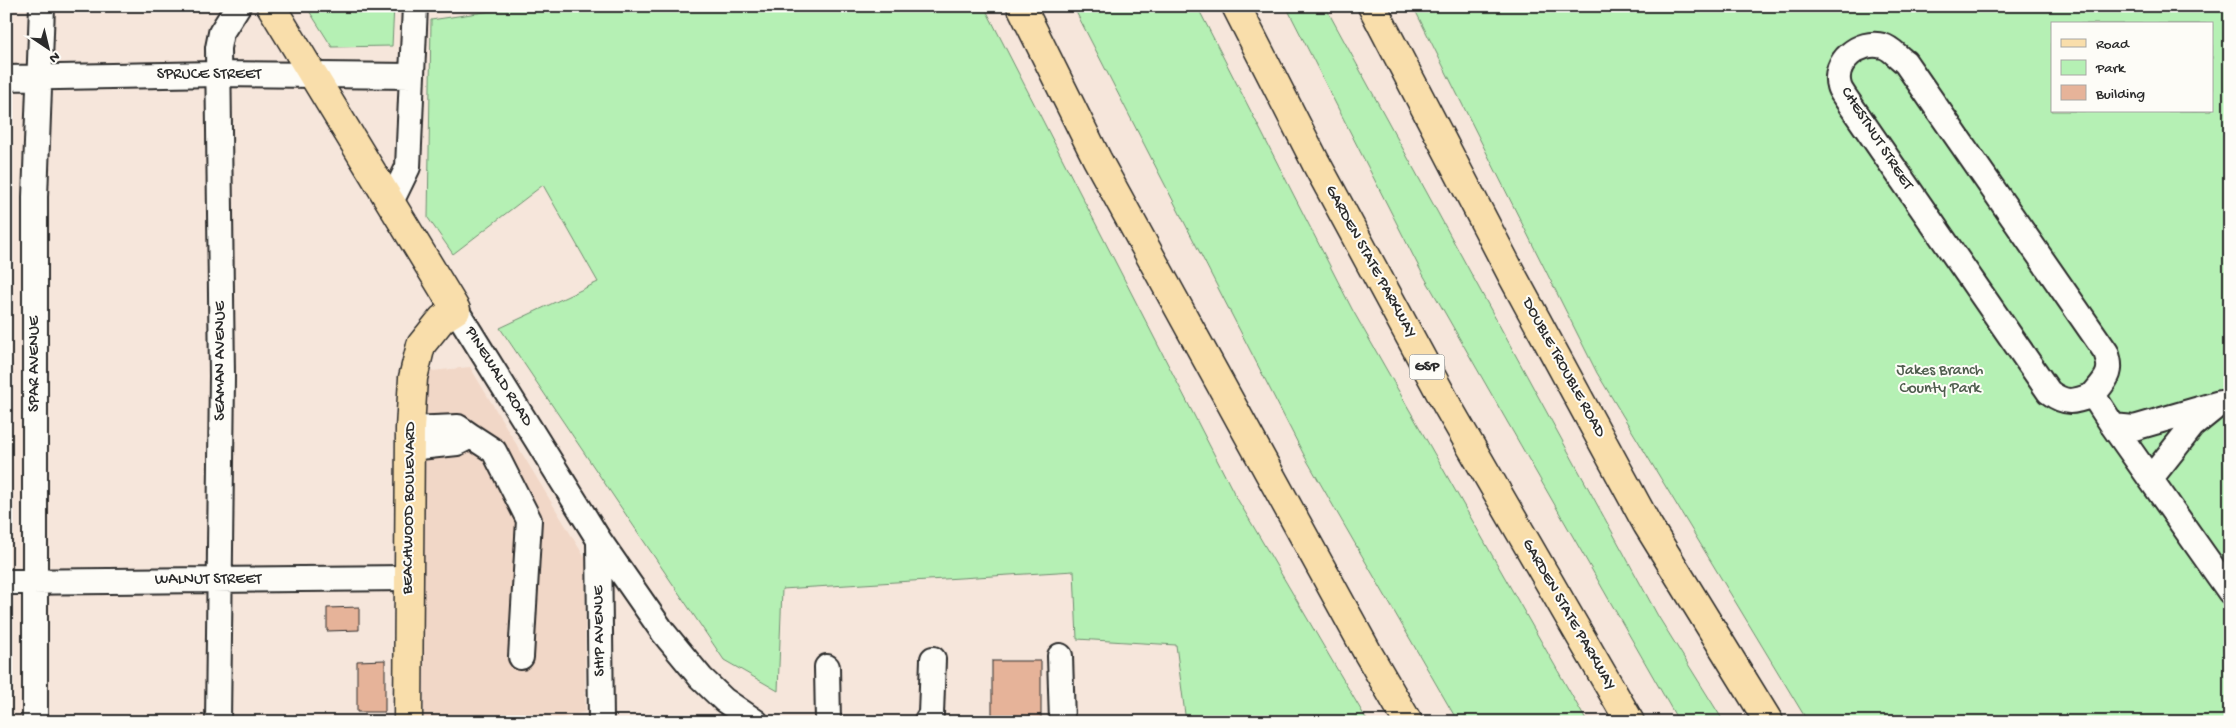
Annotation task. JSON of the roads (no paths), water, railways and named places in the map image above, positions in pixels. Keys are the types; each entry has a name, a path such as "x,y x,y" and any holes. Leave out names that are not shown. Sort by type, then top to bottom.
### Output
{"main road":[{"name":"PINEWALD ROAD","path":"271,6 456,310"},
{"path":"1021,6 1097,159 1408,722"},
{"name":"GARDEN STATE PARKWAY","path":"1236,6 1316,163 1448,407 1630,722"},
{"name":"DOUBLE TROUBLE ROAD","path":"1372,6 1513,277 1647,524 1769,722"},
{"name":"BEACHWOOD BOULEVARD","path":"408,722 410,438 413,378 421,345 442,319 456,310"}],"street":[{"name":"SPAR AVENUE","path":"34,722 35,197 42,6"},
{"name":"SEAMAN AVENUE","path":"218,722 218,580 222,376 217,74 220,32 238,6"},
{"path":"391,202 408,166 415,6"},
{"name":"CHESTNUT STREET","path":"1871,45 1884,46 1905,62 2106,352 2111,364 2106,378 2093,394 2076,402 2060,400 2050,392 1845,97 1839,85 1840,72 1844,60 1856,48 1871,45"},
{"name":"SPRUCE STREET","path":"6,78 217,74 412,76"},
{"name":"PINEWALD ROAD","path":"456,310 599,540 663,632 695,670 724,700 756,722"},
{"path":"2093,394 2113,426 2230,592"},
{"path":"2113,426 2134,428 2225,403"},
{"path":"2151,478 2192,426 2225,403"},
{"path":"410,438 457,443 471,436 494,451 529,520 522,657"},
{"name":"SHIP AVENUE","path":"599,540 601,722"},
{"name":"WALNUT STREET","path":"6,582 409,578"},
{"path":"1060,656 1062,722"},
{"path":"926,722 932,714 933,659"},
{"path":"827,667 828,722"}],"park label":[{"name":"Jakes Branch County Park","path":"1940,380"}]}
